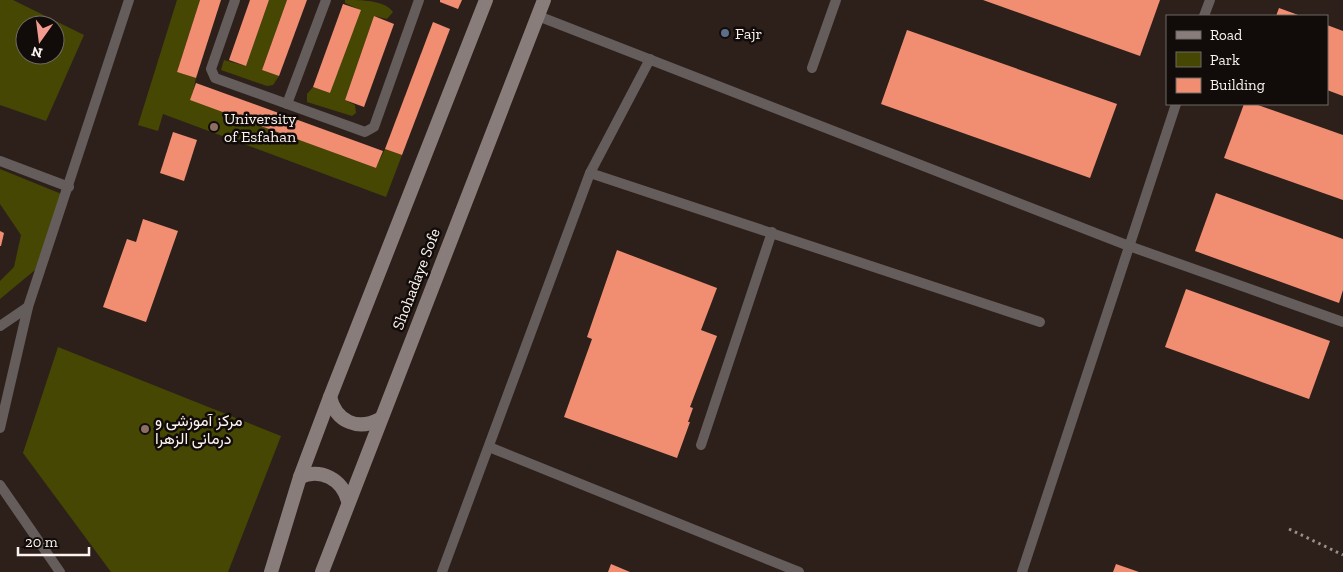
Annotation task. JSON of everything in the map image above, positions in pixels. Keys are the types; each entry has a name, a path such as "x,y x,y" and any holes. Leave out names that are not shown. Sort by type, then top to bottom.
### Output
{"main road":[{"path":"271,572 300,477 330,397 486,0"},
{"name":"Shohadaye Sofe","path":"322,572 544,0"},
{"path":"330,397 336,412 348,422 365,425 380,419"},
{"path":"300,477 315,473 330,477 342,487 348,501"}],"lane":[{"path":"0,428 28,307 129,0"},
{"path":"235,0 211,69 215,78 364,132 374,127 417,1"},
{"path":"287,104 326,0"},
{"path":"812,68 836,0"},
{"path":"1204,15 1210,0"},
{"path":"538,16 1129,246 1343,322"},
{"path":"442,572 590,173 650,59"},
{"path":"1022,572 1176,105"},
{"path":"0,161 69,187"},
{"path":"590,173 1040,322"},
{"path":"702,445 772,232"},
{"path":"0,326 28,307"},
{"path":"488,447 799,572"},
{"path":"0,485 60,572"}],"path":[{"path":"1289,529 1343,555"}],"green space":[{"path":"0,0 13,0 43,15 15,15 15,65 65,65 65,26 84,35 46,121 0,105"},
{"path":"177,0 200,0 177,72 196,78 191,100 376,168 385,149 402,155 386,197 163,114 158,131 138,125"},
{"path":"269,0 287,0 262,70 279,76 273,85 267,86 221,70 224,60 246,66"},
{"path":"345,0 379,3 393,12 387,19 374,16 345,100 355,105 356,113 352,116 307,102 307,94 313,87 330,93 360,10 345,3"},
{"path":"0,169 64,195 35,270 0,299 0,281 14,267 21,235 0,204"},
{"name":"مرکز آموزشی و درمانی الزهرا","path":"58,347 281,436 228,572 111,572 23,453"}],"building":[{"path":"200,0 221,0 196,78 177,72"},
{"path":"250,0 269,0 246,66 229,60"},
{"path":"287,0 307,0 279,76 262,70"},
{"path":"440,0 462,0 458,9 440,2"},
{"path":"983,0 1160,0 1140,56"},
{"path":"343,4 361,10 330,93 313,87"},
{"path":"1279,8 1298,15 1276,15"},
{"path":"374,16 394,24 364,107 345,100"},
{"path":"433,22 450,29 402,155 385,149"},
{"path":"1328,25 1343,31 1343,96 1328,90"},
{"path":"907,30 1117,104 1090,178 881,104"},
{"path":"196,83 383,151 376,168 190,100"},
{"path":"1244,105 1258,105 1343,135 1343,200 1224,158"},
{"path":"173,132 197,140 184,181 160,173"},
{"path":"1216,193 1343,239 1343,290 1339,303 1195,251"},
{"path":"143,219 178,231 146,322 103,307 127,239 136,242"},
{"path":"0,231 4,233 1,246 0,246"},
{"path":"617,250 717,288 701,330 717,336 690,407 693,408 688,422 690,422 677,458 564,417 592,339 587,337"},
{"path":"1186,289 1330,341 1309,399 1165,347"},
{"path":"611,564 630,572 608,572"},
{"path":"1116,564 1139,572 1113,572"}],"place":[{"name":"Fajr","path":"725,33"},
{"name":"University of Esfahan","path":"214,127"},
{"name":"مرکز آموزشی و درمانی الزهرا","path":"145,429"}]}
